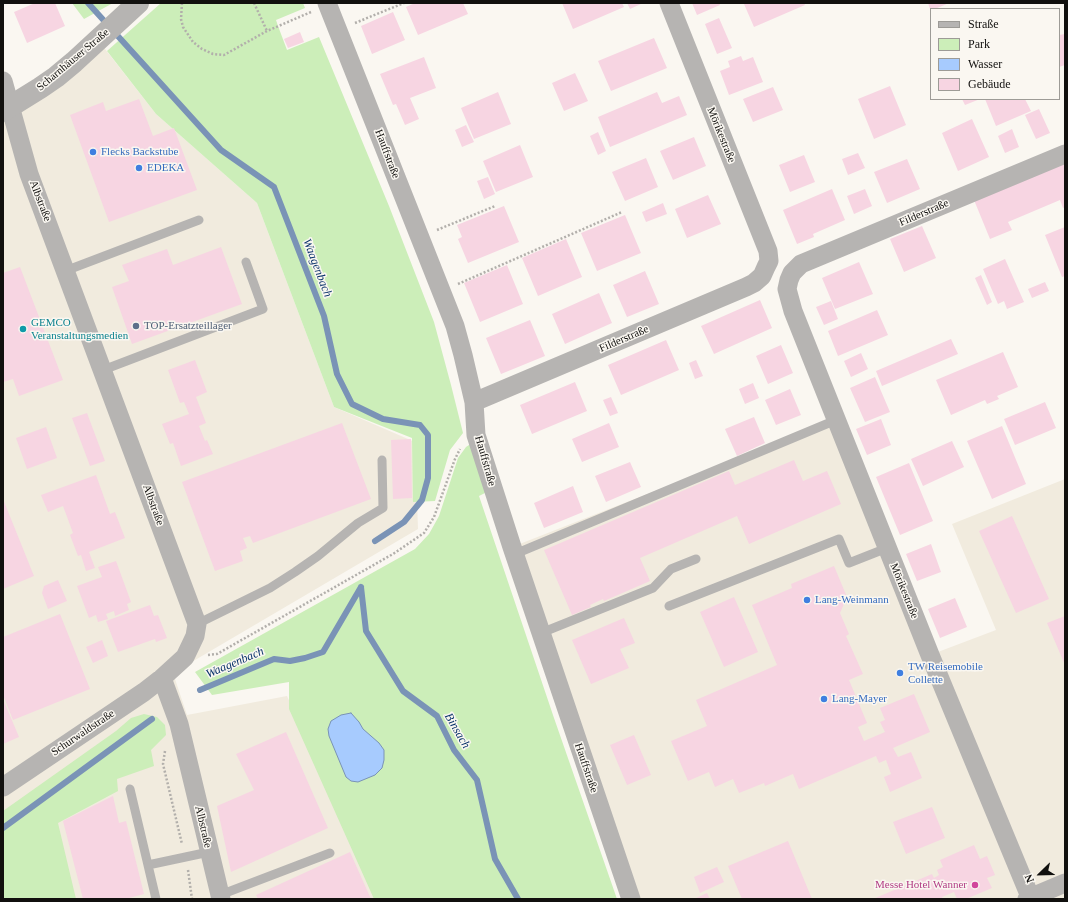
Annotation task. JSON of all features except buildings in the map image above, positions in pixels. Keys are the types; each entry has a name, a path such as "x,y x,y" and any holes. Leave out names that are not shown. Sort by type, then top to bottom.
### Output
{"street":[{"name":"Mörikestraße","path":"668,3 768,251 768,261 766,267"},
{"name":"Hauffstraße","path":"327,4 455,326 464,355 474,402 476,435 631,899"},
{"name":"Scharnhäuser Straße","path":"7,109 56,77 134,7"},
{"name":"Albstraße","path":"3,81 7,109 29,174 197,624"},
{"name":"Filderstraße","path":"789,280 792,273 801,264 1065,154"},
{"name":"Filderstraße","path":"474,402 746,287 762,276 766,267"},
{"name":"Mörikestraße","path":"789,280 788,289 793,311 933,662 1030,898"},
{"path":"162,678 185,657 195,636 197,624"},
{"name":"Albstraße","path":"162,678 179,724 221,897"},
{"name":"Schurwaldstraße","path":"3,787 138,696 162,678"},
{"path":"1030,898 1065,883"}],"lane":[{"path":"65,271 199,220"},
{"path":"103,370 263,309 246,262"},
{"path":"515,554 836,420"},
{"path":"197,624 270,588 318,556 358,523 383,508 382,460"},
{"path":"668,606 839,539 849,563 887,548"},
{"path":"541,633 653,588 671,569 696,559"},
{"path":"130,788 156,899"},
{"path":"148,866 209,852"},
{"path":"221,897 330,852"}],"path":[{"path":"182,3 181,19 183,27 193,42 202,49 213,54 224,54 267,31 327,4"},
{"path":"254,3 267,31"},
{"path":"338,30 404,3"},
{"path":"420,238 495,206"},
{"path":"441,291 622,212"},
{"path":"185,657 217,654 393,554 424,533 434,517 454,459 461,447 469,438 476,435"},
{"path":"179,724 165,750 163,764 186,857 192,899"}],"shaded area":[{"path":"98,40 156,114 257,203 334,407 415,442 418,529 173,673 187,715 287,696 358,847 380,899 3,899 3,111"},
{"path":"836,420 930,655 996,630 952,524 1065,479 1065,899 631,899 512,547"}],"green space":[{"path":"72,3 113,3 84,19"},
{"path":"161,3 303,3 305,8 276,20 287,50 319,37 389,206 434,322 451,385 463,433 450,450 435,501 413,502 412,438 334,407 257,203 156,114 107,51"},
{"path":"472,443 487,492 479,496 617,899 374,899 289,709 289,682 212,695 195,672 415,549 429,534 439,516 458,458 466,447"},
{"path":"144,714 157,717 165,725 166,735 151,750 154,766 117,779 118,791 58,823 76,899 3,899 3,811 116,731 131,718"}],"water":[{"path":"351,713 363,729 379,743 384,750 382,768 375,775 358,782 351,781 346,777 329,736 328,729 331,721 341,715"}],"waterway":[{"name":"Waagenbach","path":"88,3 221,150 274,187 324,316 337,374 352,404 383,419 420,425 428,435 428,478 422,500 404,522 375,541"},
{"name":"Binsach","path":"361,587 366,631 403,691 437,716 454,750 477,780 495,859 518,899"},
{"name":"Waagenbach","path":"200,690 274,659 290,661 323,652 361,587"},
{"name":"Waagenbach","path":"3,828 152,719"}],"place":[{"name":"Flecks Backstube","path":"93,152"},
{"name":"EDEKA","path":"139,168"},
{"name":"TOP-Ersatzteillager","path":"136,326"},
{"name":"GEMCO Veranstaltungsmedien","path":"23,329"},
{"name":"Lang-Weinmann","path":"807,600"},
{"name":"TW Reisemobile Collette","path":"900,673"},
{"name":"Lang-Mayer","path":"824,699"},
{"name":"Messe Hotel Wanner","path":"975,885"}]}
